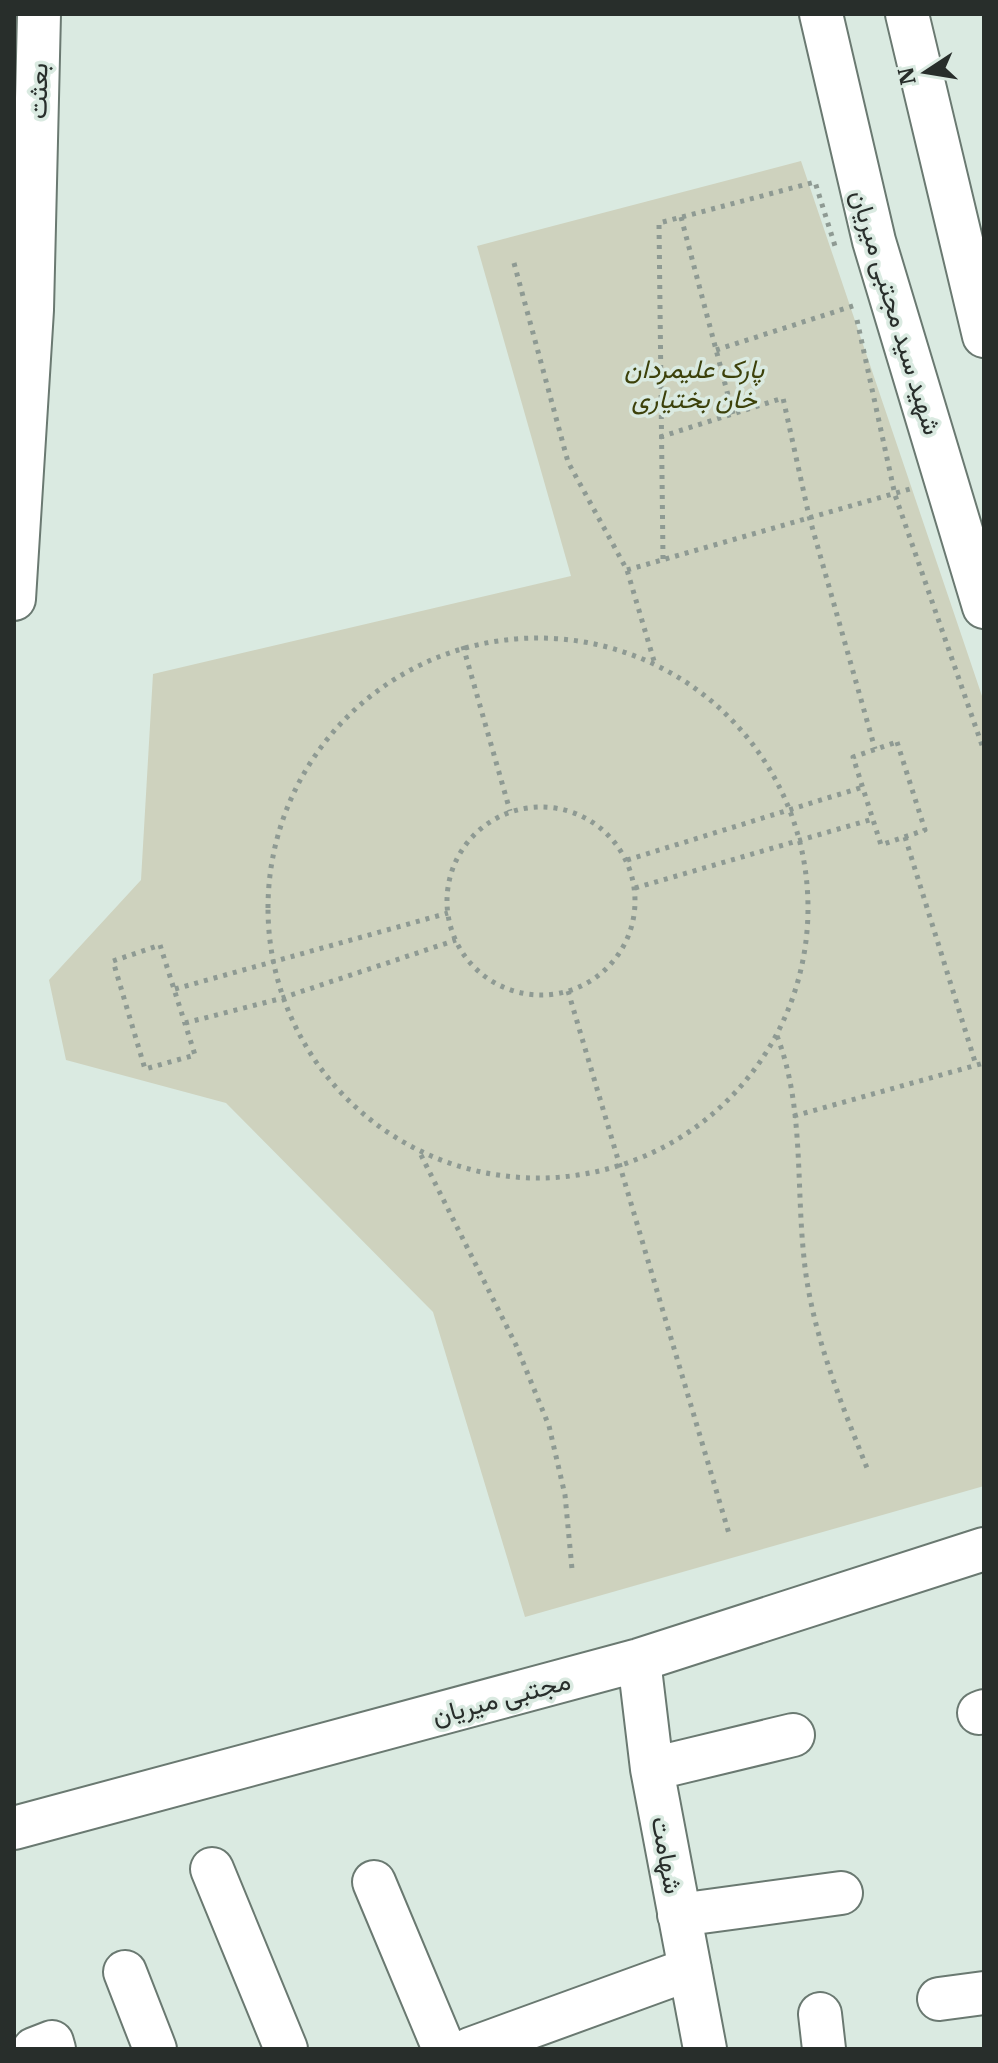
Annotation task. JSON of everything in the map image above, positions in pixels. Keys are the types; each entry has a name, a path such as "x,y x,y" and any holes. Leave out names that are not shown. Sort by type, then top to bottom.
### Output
{"street":[{"name":"بعثت","path":"14,599 32,310 39,14"},
{"name":"شهید سید مجتبی میریان","path":"821,14 874,241 984,607"},
{"path":"907,14 984,336"},
{"name":"مجتبی میریان","path":"14,1828 639,1660 984,1549"},
{"name":"شهامت","path":"639,1660 652,1769 705,2049"},
{"path":"652,1769 793,1735"},
{"path":"212,1869 286,2049"},
{"path":"374,1882 444,2049"},
{"path":"679,1915 841,1893"},
{"path":"470,2049 690,1969"},
{"path":"125,1972 155,2049"},
{"path":"939,1999 984,1993"},
{"path":"34,2049 52,2042 54,2049"}],"path":[{"path":"663,559 659,223 815,182 836,250"},
{"path":"681,217 733,414"},
{"path":"514,263 568,462 627,570 654,662"},
{"path":"849,292 895,495 984,751"},
{"path":"716,350 854,305"},
{"path":"660,437 783,398 809,516 875,749"},
{"path":"627,570 809,516 895,495"},
{"path":"565,637 654,662 711,699 758,749 791,810 807,870 808,932 798,986 777,1036 745,1084 704,1124 639,1161 566,1179 492,1176 421,1154 370,1121 326,1078 293,1025 272,962 268,883 288,802 332,730 396,676 463,646 565,637"},
{"path":"463,646 510,811"},
{"path":"897,742 925,830 881,845 863,787 853,757 897,742"},
{"path":"627,860 863,787"},
{"path":"537,806 564,808 590,819 611,837 627,860 635,888 635,915 627,940 613,963 592,981 568,991 541,995 515,992 490,981 470,963 456,940 448,913 449,881 460,851 482,826 510,811 537,806"},
{"path":"635,888 873,819"},
{"path":"905,837 976,1065"},
{"path":"175,989 448,913"},
{"path":"185,1023 284,998 456,940"},
{"path":"160,945 175,989 195,1055 145,1069 113,961 160,945"},
{"path":"568,991 730,1537"},
{"path":"777,1036 790,1071 804,1262 834,1386 869,1473"},
{"path":"794,1116 984,1063"},
{"path":"421,1154 516,1345 549,1426 565,1495 572,1569"}],"green space":[{"name":"پارک علیمردان خان بختیاری","path":"801,161 984,702 984,1486 525,1617 433,1312 226,1103 66,1060 49,980 141,880 153,674 571,576 477,246"}]}
